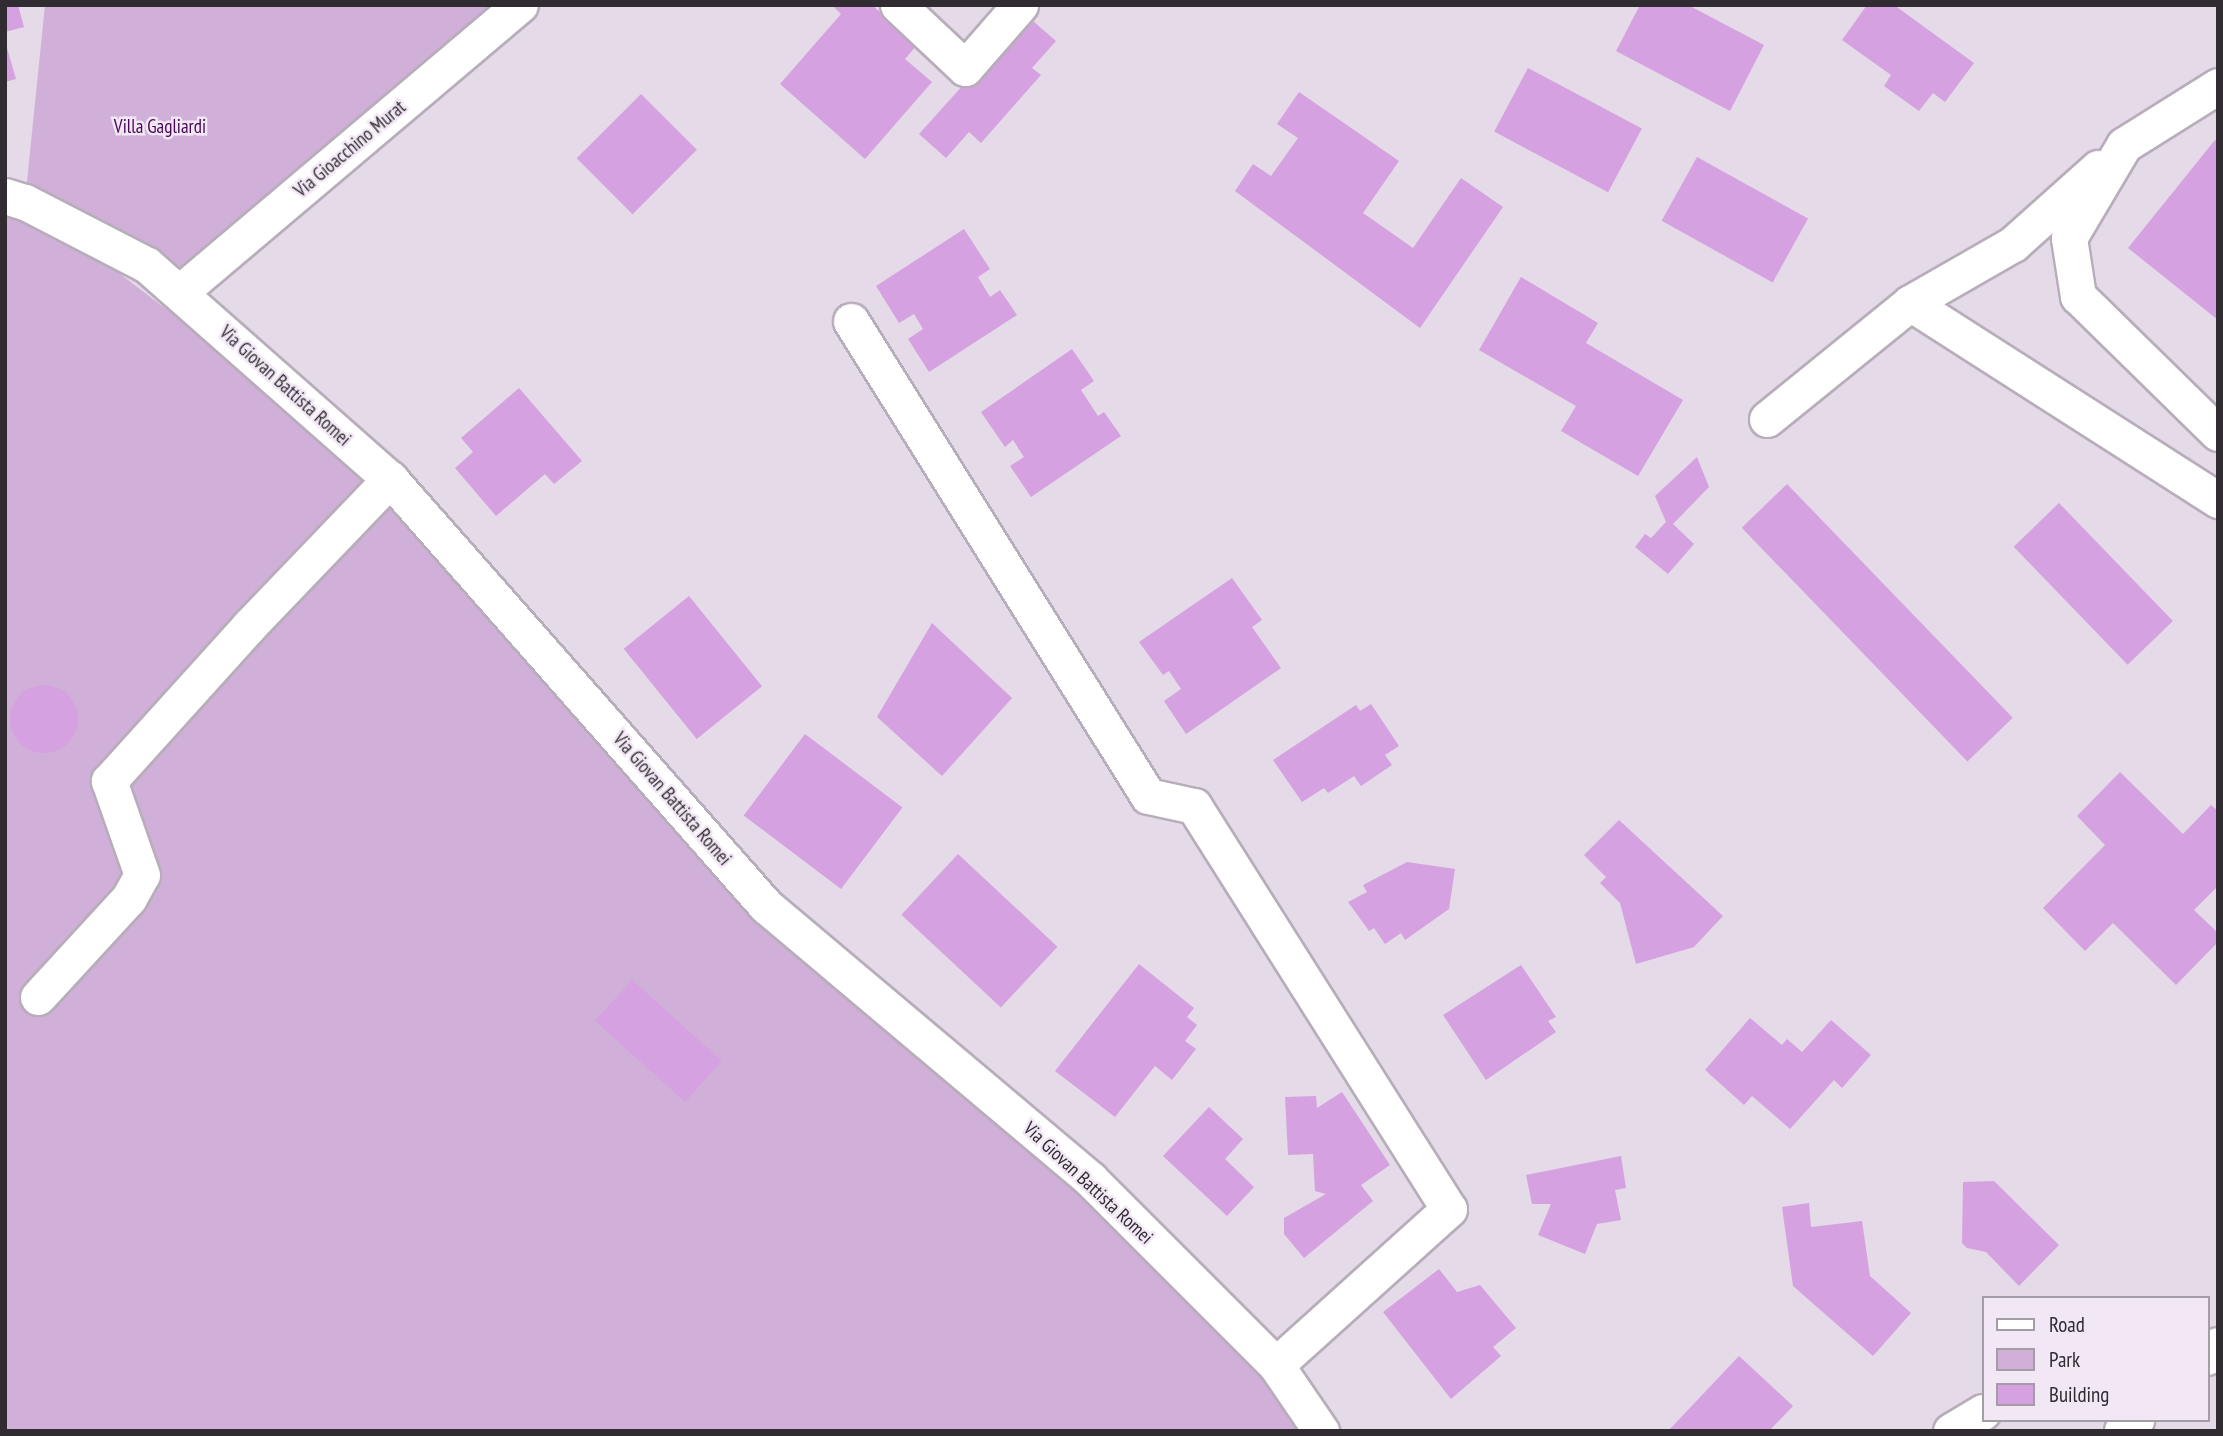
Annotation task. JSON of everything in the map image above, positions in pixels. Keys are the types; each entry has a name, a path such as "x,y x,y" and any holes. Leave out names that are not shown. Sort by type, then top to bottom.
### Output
{"street":[{"name":"Via Gioacchino Murat","path":"180,292 520,5"},
{"path":"898,5 965,68 1020,5"},
{"path":"1767,419 1910,303 2013,244 2124,145 2218,86"},
{"path":"2124,145 2069,238 2078,296 2218,433"},
{"name":"Via Giovan Battista Romei","path":"5,196 25,202 146,265 180,292 390,479 766,906 1090,1179 1276,1365 1321,1431"},
{"path":"1910,303 2218,500"},
{"path":"851,321 1148,796 1194,806 1449,1209 1276,1365"},
{"path":"38,997 130,898 142,875 109,781 249,626 390,479"},
{"path":"1951,1431 1982,1413"}],"green space":[{"name":"Villa Gagliardi","path":"45,5 498,5 181,267 28,204 390,479 766,906 1090,1179 1321,1431 5,1431 5,196 25,201"}],"building":[{"path":"5,5 18,5 24,27 5,32"},
{"path":"832,5 872,5 917,45 905,59 932,82 865,159 780,84 841,14"},
{"path":"1640,5 1688,5 1764,45 1730,111 1616,51"},
{"path":"1867,5 1894,5 1974,63 1945,102 1933,93 1919,111 1884,86 1891,75 1842,40"},
{"path":"1026,15 1056,41 1032,68 1041,75 981,143 969,132 946,158 919,134"},
{"path":"5,41 16,79 5,82"},
{"path":"1528,68 1642,129 1608,192 1494,132"},
{"path":"1299,92 1399,161 1363,213 1413,248 1461,178 1503,207 1420,328 1235,191 1253,164 1271,176 1298,138 1277,124"},
{"path":"641,94 697,150 633,214 577,158"},
{"path":"2215,140 2218,142 2218,320 2128,248"},
{"path":"1697,157 1808,219 1773,282 1662,221"},
{"path":"964,229 990,269 978,277 990,297 1000,290 1017,315 929,372 908,339 923,329 914,314 899,323 876,286"},
{"path":"1521,277 1598,323 1586,343 1683,400 1638,476 1561,431 1576,406 1479,350"},
{"path":"1072,349 1094,381 1081,390 1098,416 1104,412 1121,436 1031,497 1010,466 1024,457 1013,440 1005,447 981,412"},
{"path":"519,388 582,461 554,484 545,474 496,516 455,468 473,452 461,438"},
{"path":"1697,457 1709,487 1673,524 1694,544 1668,574 1635,547 1645,534 1651,538 1666,522 1655,496"},
{"path":"1787,484 2013,718 1967,762 1742,528"},
{"path":"2059,503 2173,621 2128,665 2014,547"},
{"path":"1232,578 1262,620 1252,627 1281,668 1186,734 1164,701 1181,689 1169,671 1163,675 1139,642"},
{"path":"689,596 762,686 697,739 624,649"},
{"path":"932,623 1012,698 942,776 877,717"},
{"path":"44,685 57,688 68,695 75,706 78,719 75,732 68,743 57,750 44,753 31,750 20,743 13,732 10,719 13,706 20,695 31,688"},
{"path":"1371,704 1399,746 1385,755 1392,765 1361,786 1354,776 1328,793 1324,788 1302,802 1273,760 1356,705 1360,711"},
{"path":"805,734 902,807 841,889 744,815"},
{"path":"2120,772 2183,834 2211,805 2218,811 2218,886 2194,910 2218,933 2218,942 2176,985 2113,923 2085,951 2043,908 2105,845 2077,816"},
{"path":"1619,820 1723,916 1694,947 1636,964 1620,903 1600,883 1606,877 1584,855"},
{"path":"958,854 1057,947 1001,1007 901,915"},
{"path":"1407,862 1455,869 1449,909 1405,940 1401,933 1385,944 1374,928 1369,931 1348,902 1367,892 1363,885"},
{"path":"1139,964 1194,1008 1187,1017 1197,1025 1185,1041 1196,1049 1172,1080 1155,1066 1115,1117 1055,1071"},
{"path":"1521,965 1556,1017 1548,1021 1556,1032 1486,1080 1443,1015"},
{"path":"632,980 722,1061 685,1102 595,1021"},
{"path":"1750,1018 1782,1045 1787,1039 1802,1052 1831,1020 1871,1055 1842,1088 1834,1080 1790,1129 1752,1096 1744,1105 1705,1070"},
{"path":"1342,1092 1390,1165 1361,1185 1373,1201 1304,1258 1284,1234 1284,1218 1326,1194 1315,1191 1313,1154 1288,1155 1285,1097 1316,1096 1317,1108"},
{"path":"1209,1107 1243,1139 1225,1159 1254,1187 1227,1216 1163,1156"},
{"path":"1621,1156 1626,1188 1615,1190 1621,1220 1597,1224 1585,1254 1538,1235 1551,1204 1532,1204 1526,1175"},
{"path":"1994,1181 2059,1245 2019,1286 1986,1252 1967,1248 1962,1243 1963,1182"},
{"path":"1809,1203 1811,1227 1862,1221 1870,1276 1911,1313 1873,1356 1793,1286 1782,1207"},
{"path":"1439,1269 1457,1292 1480,1285 1516,1328 1493,1347 1501,1356 1451,1399 1383,1312"},
{"path":"1739,1356 1793,1406 1769,1431 1668,1431"}]}
